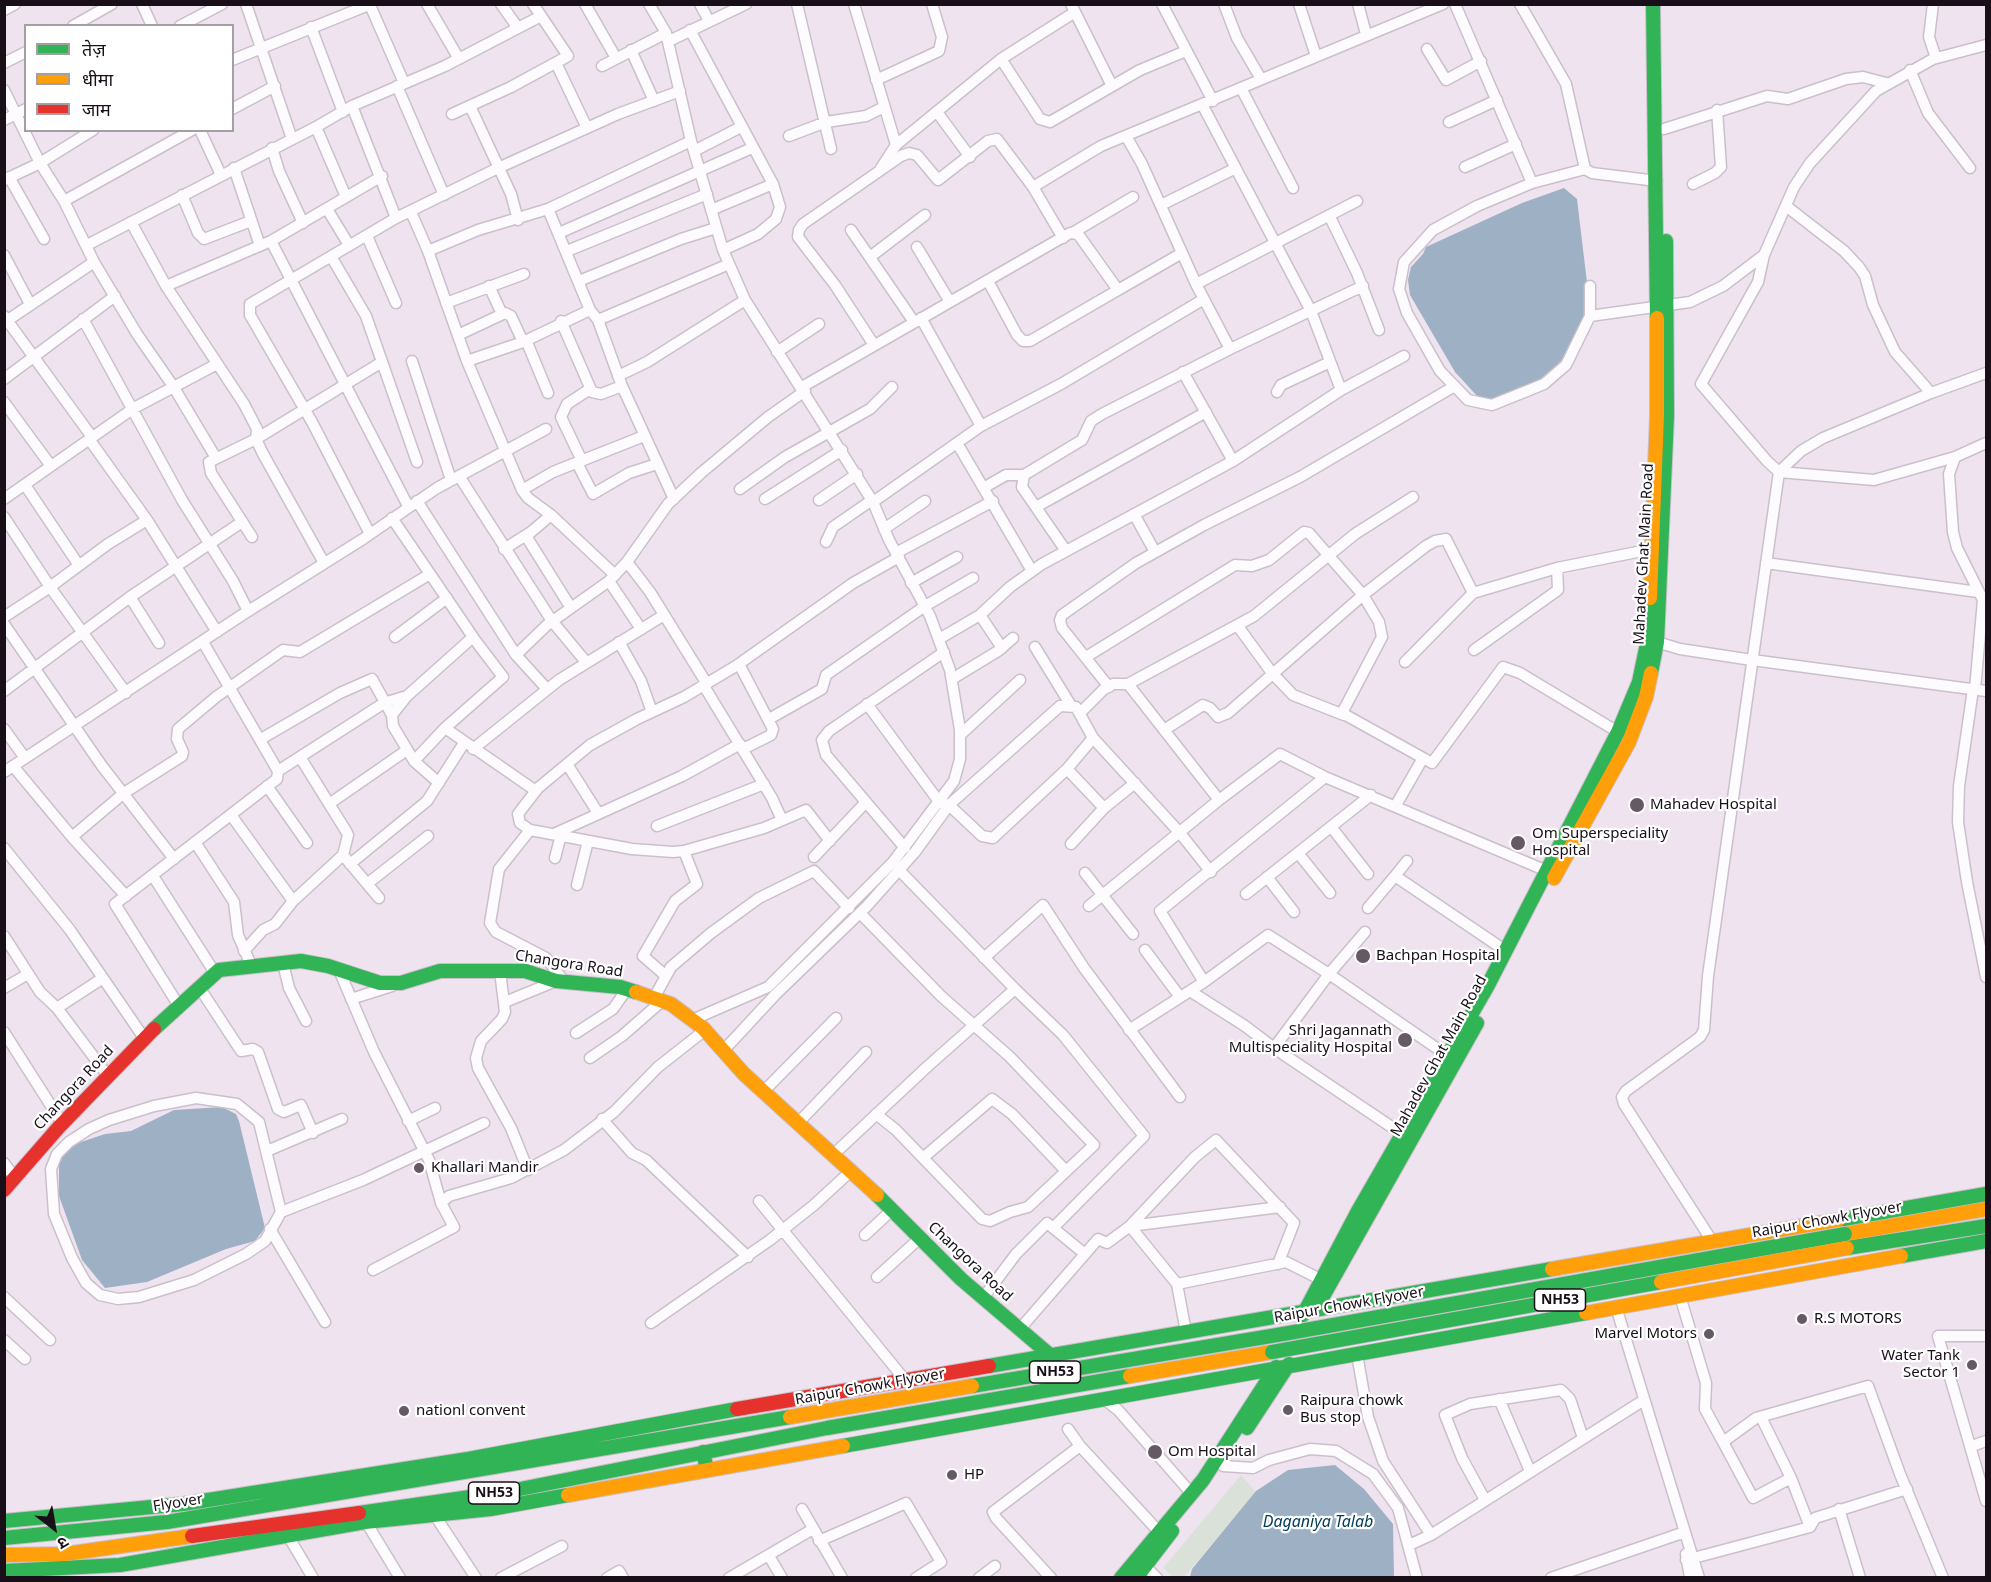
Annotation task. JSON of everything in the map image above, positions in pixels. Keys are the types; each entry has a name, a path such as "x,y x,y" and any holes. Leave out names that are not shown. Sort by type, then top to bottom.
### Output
{"main road":[{"path":"1311,1310 1320,1279 1506,951 1618,732 1639,682 1648,639 1662,306 1653,4"},
{"name":"Mahadev Ghat Main Road","path":"1136,1578 1142,1562 1222,1466 1282,1367 1311,1310 1338,1267 1496,990 1570,846 1629,742 1646,697 1657,642 1667,416 1662,306 1664,129 1661,4"},
{"name":"Changora Road","path":"4,1190 48,1139 144,1038 219,970 251,964 317,963 372,982 401,983 440,971 525,971 560,981 627,989 671,1004 705,1030 763,1092 852,1170 983,1298 1050,1355"},
{"path":"4,1521 183,1504 355,1483 713,1414 904,1380 1986,1194"},
{"name":"Raipur Chowk Flyover","path":"716,1430 1295,1332 1986,1209"},
{"name":"NH53","path":"1966,1230 1986,1226"},
{"path":"1966,1230 1969,1244"},
{"name":"Raipur Chowk Flyover","path":"703,1452 827,1428 1272,1352 1847,1248 1966,1230"},
{"path":"431,1509 491,1509 1986,1241"},
{"path":"1121,1578 1142,1562 1160,1533 1223,1451 1266,1380 1282,1367"},
{"path":"713,1414 716,1430"},
{"name":"NH53","path":"355,1483 560,1458 716,1430"},
{"path":"703,1452 706,1470"},
{"name":"NH53","path":"4,1555 65,1554 282,1521 431,1509 703,1452"},
{"name":"Flyover","path":"4,1538 167,1522 262,1506 355,1483"},
{"path":"4,1571 29,1574 120,1565 285,1536 362,1516"}],"street":[{"path":"4,10 15,4"},
{"path":"77,24 112,4"},
{"path":"142,4 151,24"},
{"path":"184,24 222,4"},
{"path":"246,4 292,139"},
{"path":"427,4 459,59"},
{"path":"501,4 518,28"},
{"path":"452,114 568,56 533,4"},
{"path":"585,4 616,58"},
{"path":"649,4 667,37 700,172 729,264 745,300 857,474 911,583 925,606 944,652 952,679 960,735 960,759 945,804 899,870 860,913 775,995 723,1051"},
{"path":"700,4 709,21"},
{"path":"602,66 631,50 690,30 732,7 746,4"},
{"path":"797,4 831,149"},
{"path":"854,4 896,145"},
{"path":"876,80 939,51 942,37 932,4"},
{"path":"1162,4 1186,51 1234,168 1277,243 1311,311 1341,390"},
{"path":"1224,4 1237,38 1261,79"},
{"path":"1299,4 1316,56"},
{"path":"1358,4 1366,34"},
{"path":"1033,187 1101,146 1208,103 1366,34 1443,4"},
{"path":"1455,4 1533,183"},
{"path":"1520,4 1566,84 1581,162 1585,169 1592,173 1657,181"},
{"path":"1933,4 1929,37 1936,58"},
{"path":"234,59 370,5 444,195"},
{"path":"880,170 882,163 896,145 1001,59 1073,8 1112,86"},
{"path":"87,245 348,109 459,59 541,16"},
{"path":"311,27 348,109 382,176 396,218"},
{"path":"690,30 773,184 780,207 776,219 758,234 723,249"},
{"path":"1986,45 1936,58 1886,83 1810,163 1794,187 1764,255 1758,282 1701,384 1779,472 1874,480 1955,458 1986,443"},
{"path":"1427,49 1446,80 1481,61"},
{"path":"631,50 654,101"},
{"path":"1001,59 1031,108 1044,121 1055,120 1140,70 1186,51"},
{"path":"4,63 24,53"},
{"path":"556,63 587,128"},
{"path":"1910,70 1928,113 1970,168"},
{"path":"1664,129 1717,110 1767,96 1788,99 1846,79 1871,76 1886,83"},
{"path":"234,108 275,86"},
{"path":"1241,88 1293,188"},
{"path":"4,90 21,111 4,120"},
{"path":"370,534 248,308 253,301 332,258 349,245 396,218 587,128 680,92"},
{"path":"1449,122 1497,100"},
{"path":"470,106 514,201 518,220"},
{"path":"789,136 826,123 866,116 884,107"},
{"path":"1693,184 1715,173 1721,167 1717,110"},
{"path":"937,112 970,157"},
{"path":"316,127 346,197"},
{"path":"428,251 478,230 518,220 548,209 741,127"},
{"path":"29,132 40,163 63,201 94,262 216,458"},
{"path":"44,239 7,178 40,163 90,132"},
{"path":"63,201 188,132"},
{"path":"201,132 221,175"},
{"path":"1126,136 1161,205 1196,284 1230,349"},
{"path":"874,345 835,285 798,237 803,224 901,156 913,153 938,180 988,141 997,139 1033,187 1063,238"},
{"path":"1466,167 1516,144"},
{"path":"272,148 279,171 303,223"},
{"path":"559,232 752,148"},
{"path":"234,168 251,221 291,281 345,385 412,504 516,655 547,689"},
{"path":"1161,205 1234,168"},
{"path":"1585,169 1533,183 1477,206 1433,230 1420,242 1400,271 1399,289 1401,302 1440,371 1468,400 1492,405 1544,384 1566,365 1590,316 1590,286"},
{"path":"166,286 266,244 382,176"},
{"path":"711,210 773,184"},
{"path":"567,251 707,194"},
{"path":"182,195 198,233 204,239 251,221"},
{"path":"516,655 552,621 612,578 627,562 674,499 754,428 803,389 874,345 1133,197"},
{"path":"1196,284 1357,201"},
{"path":"1786,206 1844,251 1859,267 1886,336 1895,351 1931,393"},
{"path":"327,209 349,245"},
{"path":"548,209 590,310 598,320 620,381 674,499"},
{"path":"411,212 428,251 467,361 522,490 528,498 551,515 612,578 641,629"},
{"path":"870,257 925,215"},
{"path":"1329,215 1363,286 1379,330"},
{"path":"131,222 166,286 255,424 256,440 324,563"},
{"path":"579,281 681,238 716,228"},
{"path":"851,230 917,320 981,426"},
{"path":"1074,232 1078,234 1118,290"},
{"path":"367,236 396,303"},
{"path":"917,247 950,302"},
{"path":"988,281 1017,334 1023,341 1030,342 1182,253"},
{"path":"4,255 30,304"},
{"path":"1590,316 1662,306 1707,296 1764,255"},
{"path":"332,258 366,316 417,462"},
{"path":"94,262 6,318 147,520 217,632"},
{"path":"598,320 729,264"},
{"path":"446,303 524,274"},
{"path":"489,286 502,314"},
{"path":"985,488 1006,475 1024,475 1082,440 1091,421 1102,414 1183,372 1363,286"},
{"path":"4,380 115,296"},
{"path":"826,543 833,527 981,426 1061,384 1204,299"},
{"path":"561,321 590,389 595,395 745,300"},
{"path":"467,361 524,341 561,321 590,310"},
{"path":"458,335 502,314 511,316 548,393"},
{"path":"83,320 131,410 248,611"},
{"path":"777,352 819,324"},
{"path":"939,639 980,615 1032,571 1233,461 1341,390 1404,356"},
{"path":"412,361 455,478 552,621 586,662"},
{"path":"252,537 209,468 209,462 256,440 382,362"},
{"path":"1277,392 1281,384 1330,362"},
{"path":"7,494 25,485 131,410 217,364"},
{"path":"1183,372 1233,461"},
{"path":"1712,1241 1624,1104 1622,1097 1626,1091 1700,1037 1704,1030 1708,976 1779,472 1801,451 1822,438 1986,373"},
{"path":"740,489 784,457 831,433 870,409 892,387"},
{"path":"1109,687 1062,628 1060,620 1062,615 1155,552 1230,511 1300,477 1453,387"},
{"path":"590,389 567,404 561,417 593,494 628,473 657,464"},
{"path":"4,402 51,466"},
{"path":"1036,507 1206,412"},
{"path":"126,896 9,769 248,611 370,534 412,504 546,429"},
{"path":"522,490 554,472 644,436"},
{"path":"957,443 1032,571"},
{"path":"765,499 842,450"},
{"path":"1955,458 1949,474 1953,532 1957,548 1983,600 1974,689 1959,786 1958,822 1981,921 1986,978"},
{"path":"819,500 857,474"},
{"path":"1024,475 1022,487 1066,551"},
{"path":"25,485 78,564"},
{"path":"1080,713 1109,687 1128,684 1254,616 1355,534 1413,497"},
{"path":"884,529 925,501"},
{"path":"830,841 806,810 782,820 684,851 632,849 530,830 519,823 518,814 536,791 590,745 705,685 739,664 853,583 993,501"},
{"path":"1134,514 1155,552"},
{"path":"504,549 526,536 551,515"},
{"path":"4,517 50,587 126,693"},
{"path":"392,518 503,677 444,728 414,761"},
{"path":"4,617 50,587 78,564 147,520"},
{"path":"4,691 130,597 242,522"},
{"path":"1086,657 1235,565 1252,566 1269,560 1304,532 1309,533 1363,595 1379,622 1382,637 1342,713 1344,715"},
{"path":"526,536 571,608"},
{"path":"1164,730 1203,705 1210,708 1218,717 1228,713 1363,595 1426,546 1446,539 1473,593"},
{"path":"1405,662 1473,593 1557,568 1652,549"},
{"path":"911,583 957,557"},
{"path":"627,562 664,615 764,784 782,820"},
{"path":"1766,563 1978,592"},
{"path":"1474,650 1558,590 1557,568"},
{"path":"72,837 124,793 182,756 183,752 177,739 178,729 216,697 283,650 300,652 430,574"},
{"path":"769,719 822,689 824,676 925,606 973,578"},
{"path":"130,597 159,643"},
{"path":"395,637 447,598"},
{"path":"244,951 263,930 284,915 292,901 427,801 468,746 586,662 664,615"},
{"path":"980,615 1002,648"},
{"path":"4,624 124,793 174,859"},
{"path":"1237,625 1272,673 1293,695 1344,715 1432,763 1503,667 1520,673 1618,732"},
{"path":"392,715 407,696 473,637"},
{"path":"952,679 1002,648 1012,638"},
{"path":"178,1005 115,904 277,780 278,771 203,642"},
{"path":"619,642 641,681 652,712"},
{"path":"1657,642 1680,649 1752,660 1986,691"},
{"path":"1035,647 1070,704 1080,713 1093,738 1180,833 1211,872"},
{"path":"904,848 826,755 822,740 828,731 944,652"},
{"path":"557,835 598,813 682,776 742,746 771,735 772,726 769,719 739,664"},
{"path":"261,739 340,693 369,679 376,683 392,715 393,726 414,761 439,783"},
{"path":"960,735 1020,680"},
{"path":"1128,684 1219,800"},
{"path":"278,771 351,727 384,702 407,696"},
{"path":"867,704 945,804 982,836 993,838 1067,769 1093,738"},
{"path":"692,1020 768,987 849,908 945,804 1048,715 1060,706 1070,704"},
{"path":"444,728 536,791"},
{"path":"4,729 25,758"},
{"path":"329,804 407,750"},
{"path":"1089,906 1219,800 1280,754 1325,777 1396,805 1547,871"},
{"path":"300,757 348,836 347,860 379,898"},
{"path":"1396,805 1423,758"},
{"path":"567,764 598,813"},
{"path":"1067,769 1104,808"},
{"path":"1204,982 1160,911 1211,872 1325,777"},
{"path":"1071,844 1104,808 1135,783"},
{"path":"657,826 764,784"},
{"path":"267,786 307,843"},
{"path":"1246,894 1371,795"},
{"path":"814,857 866,802"},
{"path":"231,815 292,901"},
{"path":"1332,828 1368,874"},
{"path":"505,1002 560,981 546,958 495,932 490,923 499,868 530,830"},
{"path":"555,858 557,835"},
{"path":"368,884 428,836"},
{"path":"577,885 588,841"},
{"path":"195,843 234,902 238,935 251,964"},
{"path":"4,848 70,930 144,1038"},
{"path":"666,976 643,956 675,901 697,884 684,851"},
{"path":"1298,853 1330,893"},
{"path":"1368,908 1407,861"},
{"path":"899,870 1063,1035 1144,1136 1053,1228"},
{"path":"590,1058 622,1036 658,999 671,967 711,933 759,898 814,871 849,908"},
{"path":"1085,873 1133,934"},
{"path":"153,876 215,973"},
{"path":"1395,876 1506,951"},
{"path":"1267,877 1294,912"},
{"path":"984,958 1043,905 1084,968 1180,1097"},
{"path":"860,913 973,1028 1010,1057 1094,1144 1028,1207 990,1221 982,1219 924,1157 876,1114"},
{"path":"1274,1048 1329,974 1365,932"},
{"path":"1130,1030 1204,982 1268,935 1448,1056"},
{"path":"4,936 40,992 57,1008 108,1076"},
{"path":"1145,950 1180,997"},
{"path":"283,963 289,988 306,1021"},
{"path":"339,970 424,1152 441,1203 454,1227 373,1270"},
{"path":"500,971 505,1002 502,1019 481,1041 476,1058 478,1068 511,1128 512,1137 528,1170"},
{"path":"4,988 28,974"},
{"path":"57,1008 103,978"},
{"path":"351,999 401,983"},
{"path":"199,987 241,1051 253,1049 258,1052 278,1109 284,1112 301,1105 313,1133"},
{"path":"576,1033 613,1009 627,989"},
{"path":"834,1154 1015,989"},
{"path":"1190,991 1402,1134"},
{"path":"763,1092 836,1018"},
{"path":"441,1203 449,1196 528,1170 564,1150 614,1112 658,1066 705,1030"},
{"path":"4,1032 63,1123"},
{"path":"799,1122 866,1052"},
{"path":"281,1212 259,1122 237,1104 196,1098 154,1106 109,1120 89,1129 61,1150 51,1169 54,1214 72,1258 86,1282 100,1295 118,1299 139,1297 194,1280 246,1254 265,1241 281,1212 316,1200 484,1123"},
{"path":"924,1157 992,1099 1012,1114 1066,1171"},
{"path":"408,1121 435,1108"},
{"path":"267,1151 342,1119"},
{"path":"602,1119 632,1152 646,1160 748,1257"},
{"path":"48,1139 61,1150"},
{"path":"1019,1330 1098,1239 1107,1243 1130,1226 1176,1176 1216,1140 1294,1224 1278,1264"},
{"path":"4,1163 15,1178"},
{"path":"651,1323 748,1257 852,1170"},
{"path":"759,1201 784,1228 904,1380"},
{"path":"1130,1226 1280,1207"},
{"path":"865,1235 892,1210"},
{"path":"983,1298 1016,1254 1047,1223 1085,1254"},
{"path":"1130,1226 1177,1284 1186,1332"},
{"path":"270,1229 326,1322"},
{"path":"877,1277 920,1238"},
{"path":"1177,1284 1286,1262 1320,1279"},
{"path":"1680,1296 1706,1383 1705,1409 1753,1498 1791,1478"},
{"path":"4,1297 50,1340"},
{"path":"1616,1307 1690,1559 1699,1578"},
{"path":"1986,1336 1938,1336 1972,1446 1986,1502"},
{"path":"4,1340 25,1359"},
{"path":"1357,1354 1368,1417 1383,1461 1431,1534"},
{"path":"1723,1442 1761,1417 1868,1386 1943,1578"},
{"path":"1485,1500 1462,1458 1445,1415 1470,1404 1562,1390 1570,1400 1583,1438"},
{"path":"1104,1399 1118,1410 1192,1494"},
{"path":"1499,1399 1530,1471"},
{"path":"1409,1545 1431,1534 1644,1400"},
{"path":"1761,1417 1791,1478 1810,1527"},
{"path":"1068,1430 1160,1533"},
{"path":"1972,1446 1986,1441"},
{"path":"1051,1578 993,1512 1080,1446"},
{"path":"1222,1466 1253,1468 1269,1460 1310,1449 1336,1451 1373,1474 1398,1508 1417,1578"},
{"path":"1690,1559 1810,1527 1815,1518 1907,1489"},
{"path":"819,1541 906,1503 942,1563 916,1578"},
{"path":"431,1509 476,1578"},
{"path":"802,1509 842,1578"},
{"path":"1839,1509 1860,1578"},
{"path":"362,1516 400,1578"},
{"path":"282,1521 285,1536 313,1578"},
{"path":"729,1578 813,1529"},
{"path":"1551,1578 1684,1533"},
{"path":"501,1578 562,1545"},
{"path":"769,1556 782,1578"},
{"path":"1690,1559 1690,1578"},
{"path":"1142,1562 1157,1578"},
{"path":"979,1578 995,1566"},
{"path":"520,1567 526,1578"},
{"path":"607,1578 619,1571 622,1578"}],"shaded area":[{"path":"1241,1475 1256,1492 1184,1577 1173,1577 1163,1568"}],"water":[{"path":"1564,188 1577,199 1590,308 1581,334 1554,370 1537,386 1496,404 1478,397 1455,372 1410,295 1408,280 1411,267 1426,247 1522,203"},
{"path":"222,1107 236,1114 239,1121 265,1228 255,1241 226,1249 147,1282 105,1288 82,1260 59,1196 59,1160 75,1144 105,1134 131,1131 174,1110"},
{"name":"Daganiya Talab","path":"1335,1465 1364,1489 1393,1524 1394,1577 1190,1577 1192,1569 1256,1491 1288,1470"}],"traffic: fast":[{"path":"1653,4 1657,318"},
{"path":"1651,673 1657,642 1667,416 1666,241"},
{"path":"1303,1315 1358,1211 1487,987 1618,732 1639,682 1648,639 1650,598"},
{"path":"154,1029 219,970 301,961 328,966 380,983 401,983 440,971 525,971 556,981 620,987 636,992"},
{"path":"1322,1298 1477,1023"},
{"path":"1838,1220 1986,1194"},
{"path":"877,1195 961,1279 1050,1355"},
{"path":"1847,1248 1986,1226"},
{"path":"1283,1334 1845,1234"},
{"path":"1901,1256 1986,1241"},
{"path":"989,1366 1552,1269"},
{"path":"1272,1352 1661,1282"},
{"path":"843,1446 1586,1313"},
{"path":"972,1386 1283,1334"},
{"path":"1247,1428 1289,1364"},
{"path":"1121,1578 1203,1480 1276,1367"},
{"path":"359,1513 505,1492 827,1428 1130,1376"},
{"path":"4,1521 183,1504 468,1459 737,1409"},
{"path":"4,1538 167,1522 790,1417"},
{"path":"703,1452 707,1470"},
{"path":"4,1571 120,1565 365,1522 491,1509 568,1495"},
{"path":"1136,1578 1172,1531"}],"traffic: slow":[{"path":"1650,598 1657,415 1657,318"},
{"path":"1554,878 1629,742 1646,697 1651,673"},
{"path":"636,992 671,1004 703,1028 744,1074 877,1195"},
{"path":"1845,1234 1986,1209"},
{"path":"1552,1269 1838,1220"},
{"path":"1661,1282 1847,1248"},
{"path":"1586,1313 1901,1256"},
{"path":"1130,1376 1272,1352"},
{"path":"790,1417 972,1386"},
{"path":"568,1495 843,1446"},
{"path":"4,1555 65,1554 192,1536"}],"traffic: jam":[{"path":"4,1190 59,1127 154,1029"},
{"path":"737,1409 989,1366"},
{"path":"192,1536 359,1513"}],"place":[{"name":"Mahadev Hospital","path":"1637,805"},
{"name":"Om Superspeciality Hospital","path":"1518,843"},
{"name":"Bachpan Hospital","path":"1363,956"},
{"name":"Shri Jagannath Multispeciality Hospital","path":"1405,1040"},
{"name":"Khallari Mandir","path":"419,1168"},
{"name":"R.S MOTORS","path":"1802,1319"},
{"name":"Marvel Motors","path":"1709,1334"},
{"name":"Water Tank Sector 1","path":"1972,1365"},
{"name":"Raipura chowk Bus stop","path":"1288,1410"},
{"name":"nationl convent","path":"404,1411"},
{"name":"Om Hospital","path":"1155,1452"},
{"name":"HP","path":"952,1475"}]}
